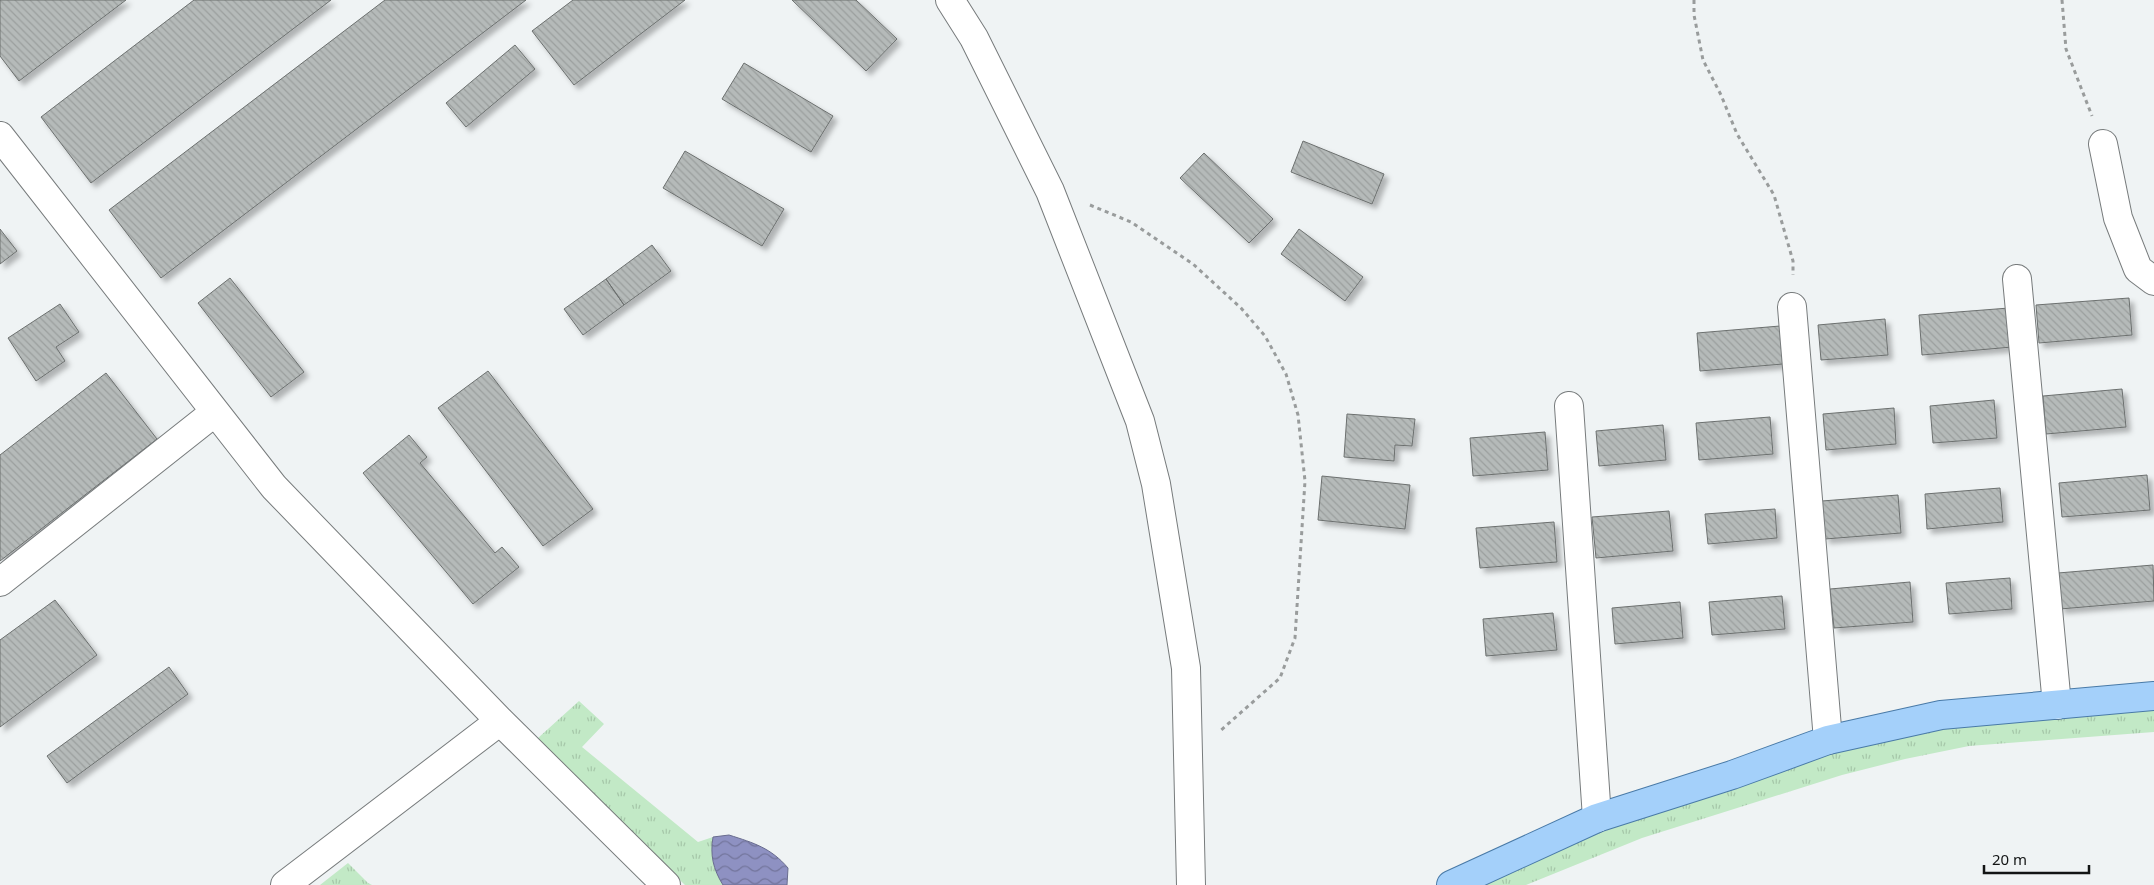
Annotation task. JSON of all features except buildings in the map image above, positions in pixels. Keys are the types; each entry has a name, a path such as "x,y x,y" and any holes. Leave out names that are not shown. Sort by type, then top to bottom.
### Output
{"main road":[{"path":"1451,885 1597,818 1732,775 1828,740 1941,715 2154,696"}],"street":[{"path":"950,0 974,38 1050,191 1140,421 1156,484 1186,668 1191,885"},
{"path":"0,136 274,487 500,721 666,885"},
{"path":"2103,144 2118,218 2138,268 2154,281"},
{"path":"2016,279 2058,705"},
{"path":"1792,307 1828,740"},
{"path":"1569,406 1597,818"},
{"path":"0,582 215,412"},
{"path":"285,885 500,721"}],"path":[{"path":"1694,0 1694,16 1703,60 1721,95 1736,134 1774,194 1793,261 1792,307"},
{"path":"2062,0 2066,49 2103,144"},
{"path":"1050,191 1092,205 1132,222 1193,264 1241,308 1265,336 1286,374 1298,415 1305,481 1295,638 1280,678 1189,757"}],"green space":[{"path":"579,701 604,724 582,747 698,842 713,837 713,862 723,885 685,885 561,765 538,738"},
{"path":"2154,710 2154,732 1969,746 1905,759 1842,775 1642,838 1526,885 1480,885 1583,839 1822,755 1943,726"},
{"path":"348,863 372,885 320,885"}],"water":[{"path":"729,835 754,844 782,861 788,868 787,885 723,885 713,862 712,844 713,837"}]}
